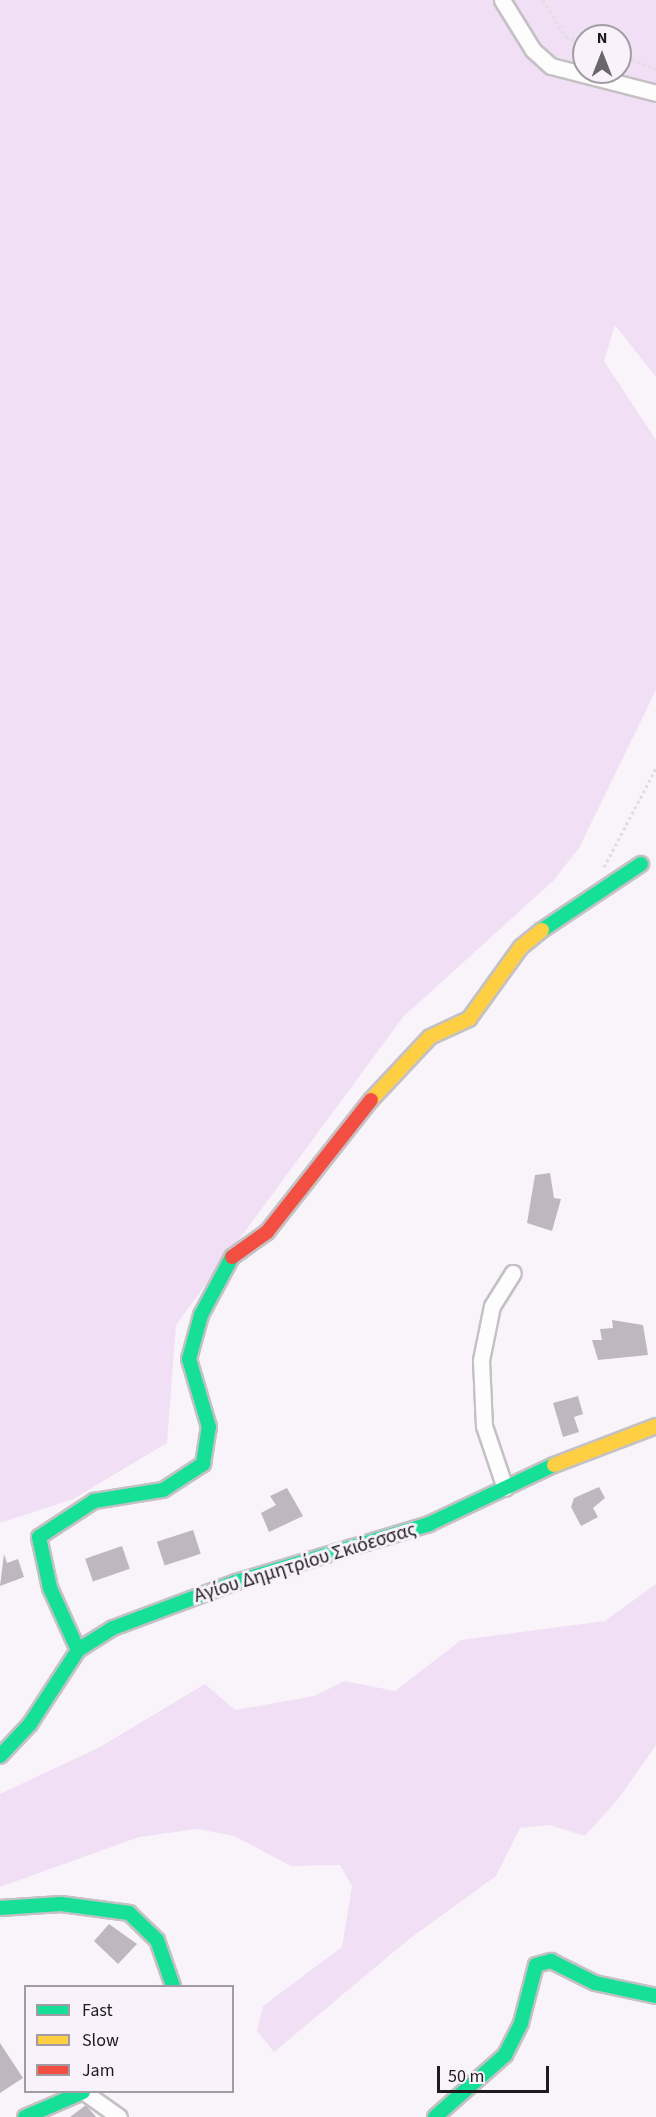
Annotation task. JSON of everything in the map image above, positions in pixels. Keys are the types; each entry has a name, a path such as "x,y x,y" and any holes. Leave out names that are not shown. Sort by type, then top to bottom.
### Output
{"street":[{"path":"502,0 533,50 551,66 656,93"},
{"path":"78,1650 50,1588 39,1537 94,1501 163,1490 203,1464 209,1427 189,1359 201,1315 227,1261 267,1232 402,1061 430,1037 469,1019 521,947 550,923 641,864"},
{"path":"505,1488 484,1426 481,1360 492,1306 513,1273"},
{"name":"Αγίου Δημητρίου Σκιόεσσας","path":"0,1756 30,1724 78,1650 145,1614 429,1524 505,1488 656,1426"},
{"path":"0,1908 61,1904 129,1913 157,1940 173,1985"},
{"path":"435,2117 506,2055 524,2013 531,1973 540,1963 551,1961 608,1988 656,1996"},
{"path":"25,2117 79,2093"},
{"path":"86,2093 119,2117"}],"path":[{"path":"543,0 566,37 572,39"},
{"path":"632,60 656,69"},
{"path":"601,873 656,768"}],"shaded area":[{"path":"0,0 656,0 656,377 615,325 604,361 656,440 656,690 579,848 553,881 403,1017 176,1325 167,1443 73,1499 0,1523"},
{"path":"656,1584 656,1745 619,1798 585,1836 549,1825 520,1828 496,1876 408,1940 274,2052 257,2031 263,2006 342,1947 352,1886 340,1865 291,1866 234,1836 197,1829 139,1837 0,1887 0,1794 100,1747 205,1684 235,1710 314,1696 345,1681 395,1691 461,1640 605,1621"}],"building":[{"path":"550,1173 554,1198 561,1199 552,1231 527,1223 535,1175"},
{"path":"612,1320 643,1325 648,1355 598,1360 592,1340 602,1340 600,1329 613,1328"},
{"path":"578,1396 583,1414 574,1417 579,1432 563,1437 553,1403"},
{"path":"599,1487 605,1498 593,1508 598,1517 581,1526 571,1507 574,1498"},
{"path":"287,1488 303,1516 269,1532 261,1513 276,1505 270,1496"},
{"path":"193,1530 201,1554 165,1566 157,1542"},
{"path":"122,1546 130,1569 93,1581 85,1559"},
{"path":"4,1554 7,1563 18,1559 24,1577 0,1586"},
{"path":"109,1924 137,1944 118,1964 94,1941"},
{"path":"0,2043 23,2078 0,2093"},
{"path":"86,2105 96,2117 70,2117"}],"traffic: fast":[{"path":"542,930 641,864"},
{"path":"78,1650 50,1588 39,1537 94,1501 163,1490 203,1464 209,1427 189,1359 201,1315 232,1257"},
{"path":"0,1756 30,1724 78,1650 113,1628 236,1582 429,1524 554,1465"},
{"path":"0,1908 61,1904 129,1913 157,1940 173,1985"},
{"path":"435,2117 505,2055 521,2023 536,1965 551,1961 595,1983 656,1996"},
{"path":"25,2117 81,2093"}],"traffic: slow":[{"path":"371,1100 430,1037 469,1019 521,947 542,930"},
{"path":"554,1465 656,1426"}],"traffic: jam":[{"path":"232,1257 267,1232 371,1100"}]}
